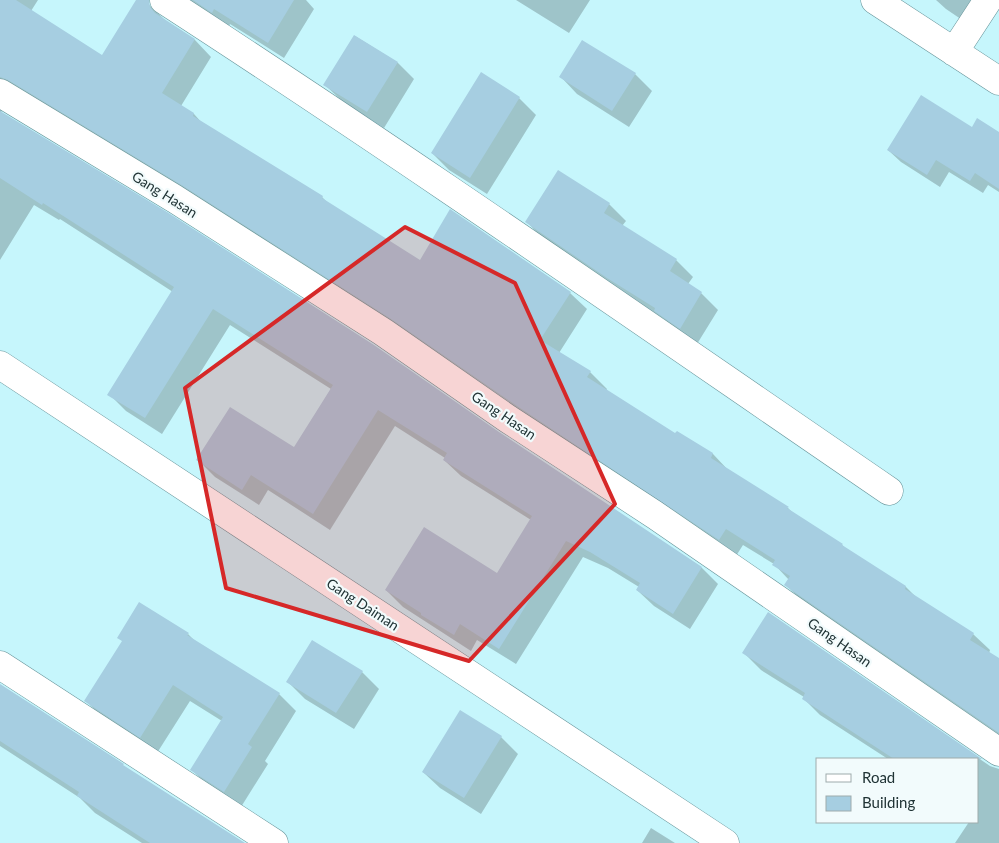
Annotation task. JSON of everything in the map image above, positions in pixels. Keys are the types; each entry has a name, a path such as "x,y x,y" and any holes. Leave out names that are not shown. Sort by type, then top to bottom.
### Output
{"street":[{"path":"164,0 410,163 889,491"},
{"path":"875,0 999,81"},
{"path":"954,52 988,0"},
{"name":"Gang Hasan","path":"0,93 176,200 383,332 508,419 655,514 999,752"},
{"name":"Gang Daiman","path":"0,365 725,843"},
{"path":"0,665 274,843"}],"highlighted area":[{"path":"405,227 515,283 615,504 469,661 226,588 185,388"}],"building":[{"path":"0,0 16,0 102,55 136,0 149,0 150,7 155,13 195,39 162,93 194,113 193,116 323,196 322,198 420,260 450,209 571,292 540,340 591,371 587,377 675,433 677,431 713,453 711,458 789,507 787,508 906,586 905,589 974,633 970,640 999,658 999,733 784,585 790,576 772,565 775,560 726,529 719,540 517,406 391,319 183,186 8,80 0,77"},
{"path":"193,0 294,0 268,43 214,9 212,13"},
{"path":"354,35 398,62 367,112 323,85"},
{"path":"582,40 636,73 612,111 559,77"},
{"path":"481,72 520,97 470,178 431,153"},
{"path":"921,95 972,127 977,118 999,132 999,189 975,173 970,181 936,160 927,175 887,150"},
{"path":"0,111 167,212 374,345 499,432 702,567 673,614 636,590 640,583 590,552 566,541 499,649 460,624 454,635 421,615 421,613 385,590 424,527 497,573 532,516 443,460 447,453 378,410 313,514 251,475 242,490 196,460 230,407 294,447 333,385 213,309 145,418 107,395 174,287 43,203 42,205 0,178"},
{"path":"558,170 610,203 604,213 677,259 670,271 702,292 680,329 654,311 655,308 525,222"},
{"path":"139,602 189,633 187,635 280,693 248,744 252,747 224,792 190,770 223,717 173,685 140,738 84,701 122,641 117,638"},
{"path":"768,612 982,759 892,758 802,699 805,693 742,653"},
{"path":"312,640 363,671 336,713 286,682"},
{"path":"0,684 245,843 150,843 77,796 79,792 0,741"},
{"path":"460,710 502,736 464,798 422,772"}]}
